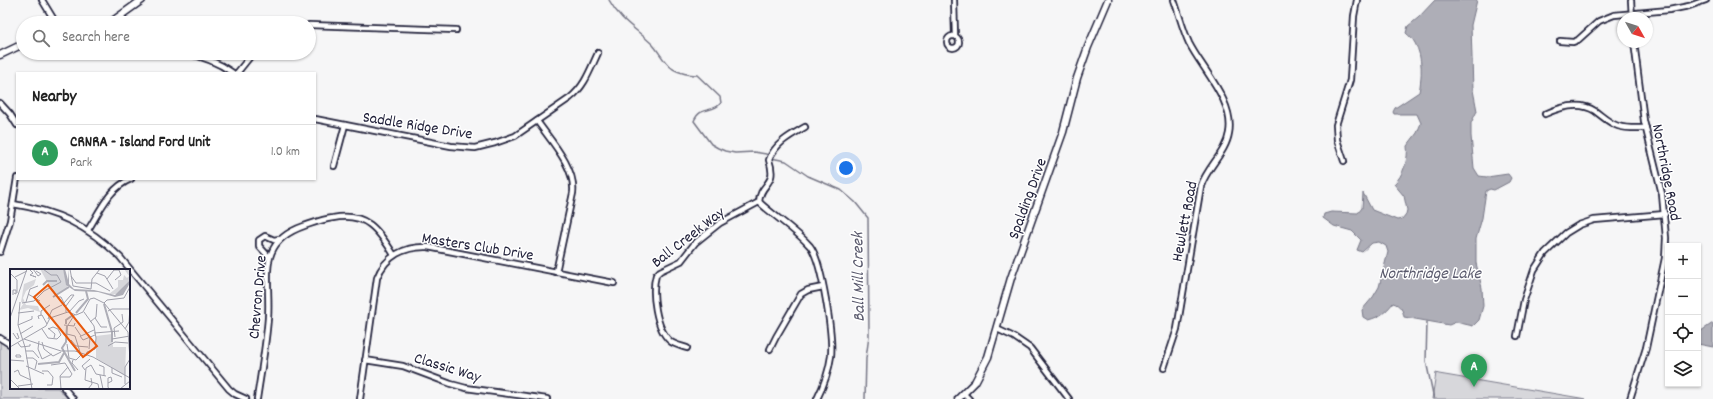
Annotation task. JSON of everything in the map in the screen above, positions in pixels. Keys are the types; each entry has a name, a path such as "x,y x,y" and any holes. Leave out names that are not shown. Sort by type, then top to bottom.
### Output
{"street":[{"path":"42,0 52,16"},
{"path":"121,16 142,0"},
{"path":"954,0 954,36"},
{"name":"Spalding Drive","path":"958,399 966,397 984,368 997,329 1011,278 1063,132 1077,78 1088,47 1108,0"},
{"name":"Hewlett Road","path":"1164,368 1177,329 1201,186 1206,173 1227,142 1230,132 1229,115 1224,99 1189,42 1174,0"},
{"path":"1344,161 1337,140 1336,125 1350,80 1354,16 1357,0"},
{"path":"1631,0 1632,12"},
{"path":"1653,13 1689,6 1706,0"},
{"path":"1560,41 1573,42 1578,40 1594,24 1604,18 1617,17"},
{"path":"316,25 456,30"},
{"path":"0,55 16,47"},
{"name":"Northridge Road","path":"1630,399 1644,356 1665,258 1666,238 1662,194 1646,128 1635,48"},
{"name":"Saddle Ridge Drive","path":"316,119 467,148 480,147 505,140 537,121 578,92 586,81 598,53"},
{"path":"210,60 232,72"},
{"path":"238,72 247,60"},
{"path":"0,104 10,114 16,123"},
{"path":"1545,114 1562,107 1581,106 1593,110 1607,121 1618,126 1628,128 1646,128"},
{"path":"537,121 568,168 573,181 573,193 556,272"},
{"path":"334,166 346,126"},
{"path":"805,127 785,138 771,156 769,160 772,169 772,177 760,195 759,202 810,247 818,262 830,322 831,354 827,376 817,399"},
{"path":"0,252 7,232 17,180"},
{"path":"88,230 113,191 128,180"},
{"name":"Ball Creek Way","path":"687,348 670,341 662,328 655,304 654,280 656,275 660,271 681,261 695,243 720,224 759,202"},
{"path":"13,204 52,212 72,220 106,244 130,269"},
{"path":"1517,336 1524,300 1534,270 1545,253 1566,233 1579,225 1594,220 1665,214"},
{"name":"Chevron Drive","path":"257,399 268,316 269,257 279,239 294,230 328,218 352,217 364,221 375,228 394,255"},
{"path":"269,257 260,246 260,240 265,236 274,240 279,239"},
{"name":"Masters Club Drive","path":"360,399 377,278 384,265 394,255 411,248 428,247 614,283"},
{"path":"130,269 229,389 246,399"},
{"path":"770,349 801,294 808,290 823,287"},
{"path":"997,329 1014,337 1030,348 1069,399"},
{"path":"0,338 10,344"},
{"name":"Classic Way","path":"365,360 403,366 466,388 547,399"},
{"path":"65,389 73,399"}],"shaded area":[{"path":"0,340 10,346 10,389 59,389 68,399 0,399"},
{"path":"1436,373 1439,374 1586,399 1432,399"}],"water":[{"name":"Northridge Lake","path":"1435,0 1477,0 1471,25 1473,90 1477,111 1471,123 1474,168 1479,176 1487,177 1508,174 1511,178 1509,182 1494,190 1490,189 1486,191 1482,218 1476,239 1476,263 1482,288 1483,306 1479,320 1473,326 1456,322 1449,325 1404,317 1401,308 1393,303 1379,316 1368,320 1363,317 1362,310 1379,287 1388,252 1386,246 1379,242 1372,243 1362,252 1357,250 1361,240 1352,231 1334,226 1323,218 1324,214 1331,212 1358,213 1362,208 1363,193 1372,210 1397,220 1402,219 1406,214 1407,210 1404,196 1394,184 1405,166 1407,146 1417,133 1421,123 1417,114 1394,114 1393,112 1395,108 1419,92 1421,80 1421,61 1418,49 1406,33 1408,26"},
{"path":"1713,323 1713,347 1701,345 1701,331"}],"waterway":[{"name":"Ball Mill Creek","path":"609,0 619,14 653,45 670,67 682,73 697,75 720,97 721,103 718,106 703,111 694,121 711,144 725,151 735,153 754,152 766,154 771,158 786,161 808,176 841,190 855,202 868,218 869,336 866,358 865,399"},
{"path":"1427,322 1426,361 1434,399"}],"place":[{"name":"CRNRA - Island Ford Unit","path":"1474,387"}]}
